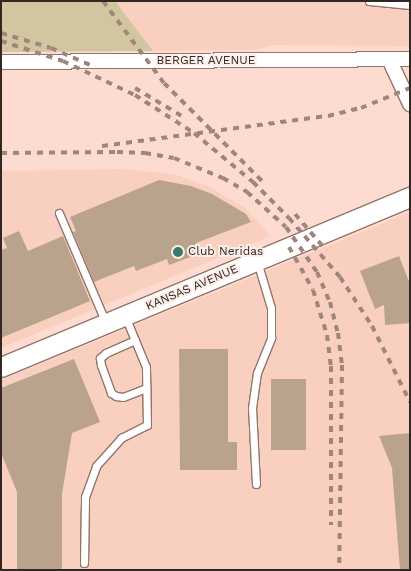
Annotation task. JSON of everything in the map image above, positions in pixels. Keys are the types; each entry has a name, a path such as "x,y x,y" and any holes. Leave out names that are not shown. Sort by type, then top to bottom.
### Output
{"main road":[{"name":"KANSAS AVENUE","path":"1,367 410,197"}],"street":[{"path":"389,59 410,104"},
{"name":"BERGER AVENUE","path":"1,62 410,59"}],"lane":[{"path":"369,1 410,6"},
{"path":"58,213 106,324"},
{"path":"256,484 252,408 257,373 271,338 271,308 257,260"},
{"path":"84,563 85,497 96,466 122,438 147,425 146,367 125,316"},
{"path":"135,340 106,353 100,358 101,366 112,393 116,396 123,397 146,388"}],"shaded area":[{"path":"1,1 115,1 153,51 1,52"},
{"path":"115,1 410,1 410,46 274,45 254,50 153,51"},
{"path":"121,169 173,174 208,186 245,208 271,236 1,348 1,171"},
{"path":"410,212 410,570 1,570 1,380"}],"building":[{"path":"159,180 191,186 212,194 246,214 251,222 196,243 201,253 169,265 167,259 136,271 134,266 94,282 73,232 76,231 70,217"},
{"path":"19,231 28,251 63,236 90,301 1,338 1,250 7,248 3,238"},
{"path":"399,256 410,284 410,323 385,325 384,305 375,309 360,271"},
{"path":"179,349 228,349 228,442 237,442 237,470 180,470"},
{"path":"74,359 100,422 72,433 62,494 62,570 17,570 17,492 1,453 1,388"},
{"path":"271,379 306,379 306,450 271,450"},
{"path":"410,433 410,570 400,570 392,468 379,436"}],"railway":[{"path":"103,1 164,83 265,184"},
{"path":"1,33 51,48 95,67"},
{"path":"1,41 63,61 135,95 194,133 253,182 289,218 340,277 372,326 410,402"},
{"path":"135,88 182,116"},
{"path":"102,146 328,116 361,108 410,88"},
{"path":"1,153 117,152 145,153 174,158 223,178 247,192 286,227 317,272 330,302 338,333 342,365 339,570"},
{"path":"295,214 326,250"},
{"path":"289,247 313,290 327,335 331,366 331,525"}],"place":[{"name":"Club Neridas","path":"178,252"}]}
